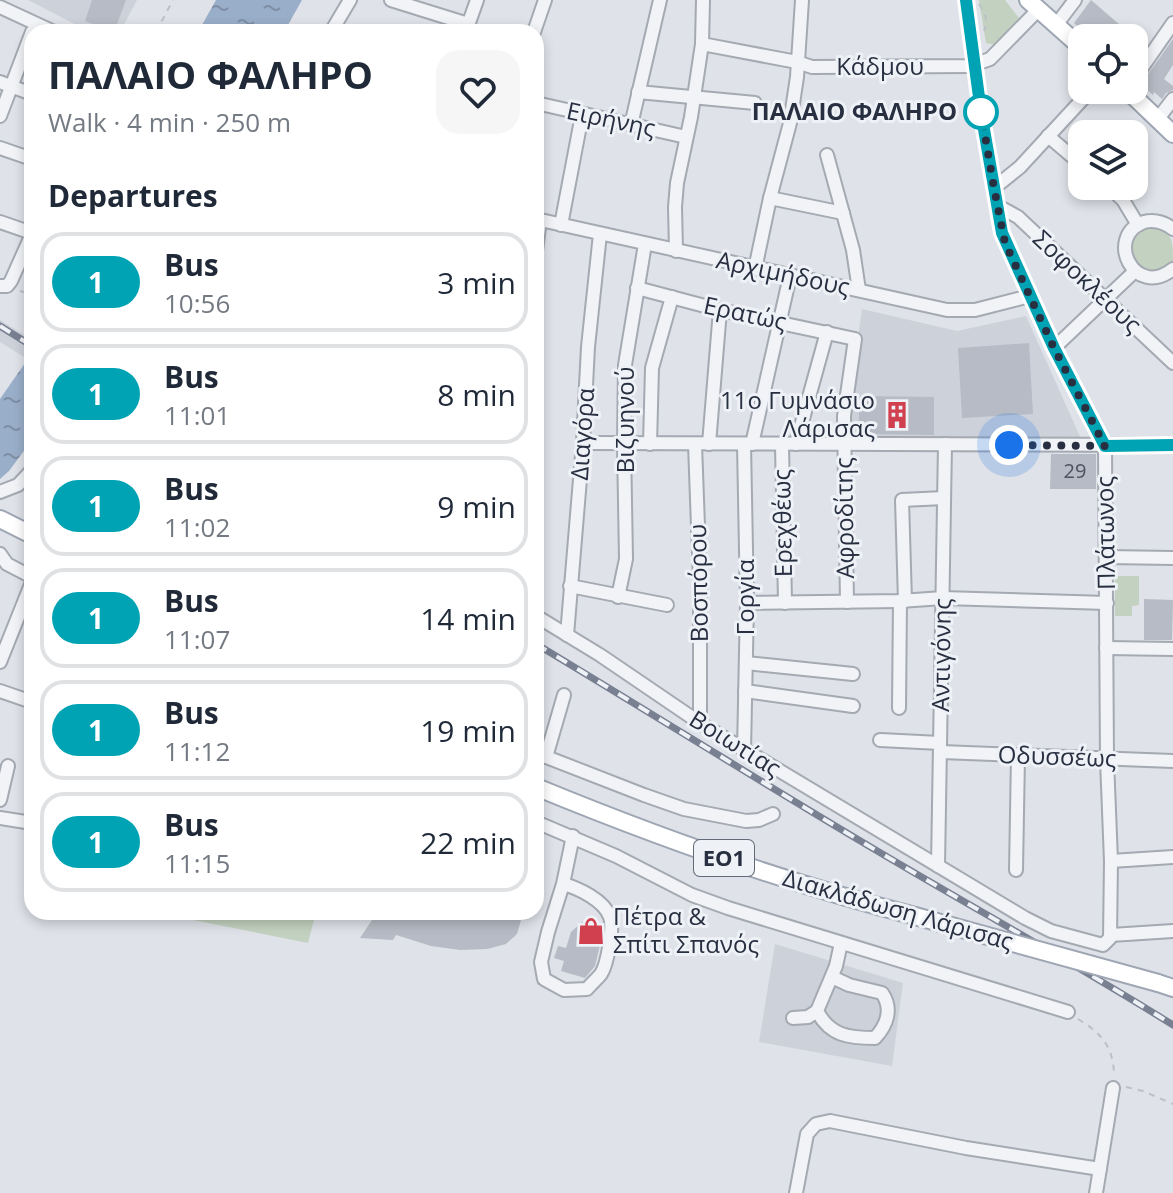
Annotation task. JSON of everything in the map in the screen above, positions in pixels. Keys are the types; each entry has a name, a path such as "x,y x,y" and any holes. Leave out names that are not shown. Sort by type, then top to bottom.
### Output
{"main road":[{"path":"1033,5 1068,36"},
{"path":"1141,104 1173,134"},
{"path":"2,522 24,532"},
{"name":"Διακλάδωση Λάρισας","path":"544,790 715,855 846,897 1166,985"}],"street":[{"path":"336,24 350,0"},
{"path":"391,0 456,24"},
{"path":"468,24 477,0"},
{"path":"537,24 545,0"},
{"path":"631,125 660,0"},
{"path":"676,251 675,196 702,44 703,0"},
{"path":"755,269 790,123 797,77 802,0"},
{"name":"Πλάτωνος","path":"966,0 1005,243 1054,348 1105,446 1107,760 1111,861 1107,940"},
{"path":"1056,25 1075,0"},
{"path":"976,65 997,54 1033,5"},
{"path":"0,7 26,24"},
{"path":"1148,59 1173,23"},
{"name":"Κάδμου","path":"702,44 829,68 976,65"},
{"path":"0,116 6,84 24,47"},
{"path":"638,92 755,103"},
{"path":"1157,120 1173,99"},
{"path":"994,188 1020,167 1078,104"},
{"name":"Ειρήνης","path":"544,105 686,137"},
{"path":"561,225 582,115"},
{"path":"1048,136 1068,153"},
{"path":"0,148 24,156"},
{"path":"827,155 853,250 859,290"},
{"path":"770,198 843,213"},
{"path":"1121,200 1138,225"},
{"name":"Σοφοκλέους","path":"998,206 1013,213 1173,363"},
{"name":"Αρχιμήδους","path":"544,221 954,311 975,310 1030,296"},
{"path":"1172,227 1156,221 1138,225 1128,235 1125,250 1129,265 1143,276 1162,276 1173,269"},
{"path":"0,222 24,230"},
{"name":"Διαγόρα","path":"567,635 588,347 600,234"},
{"name":"Βιζυηνού","path":"618,597 626,559 625,365 645,244"},
{"path":"0,286 7,286 11,281 24,251"},
{"path":"1054,348 1135,271"},
{"name":"Γοργία","path":"744,751 748,444 790,276"},
{"name":"Ερατώς","path":"637,288 720,310 855,339"},
{"path":"650,444 652,368 672,297"},
{"name":"Βοσπόρου","path":"700,723 702,444 720,310"},
{"name":"Ερεχθέως","path":"796,444 827,332"},
{"name":"Αφροδίτης","path":"847,602 844,444 846,396 855,339"},
{"path":"583,443 1172,444"},
{"name":"Ερεχθέως","path":"782,444 785,603"},
{"name":"Αντιγόνης","path":"938,866 945,444"},
{"path":"0,492 18,485 24,479"},
{"path":"899,708 903,601 902,500 944,498"},
{"path":"1106,557 1173,558"},
{"path":"2,561 24,574"},
{"path":"570,586 667,605"},
{"path":"747,603 943,598 1107,603"},
{"path":"0,662 24,600"},
{"name":"Βοιωτίας","path":"544,621 744,751 1037,925 1067,936 1107,940 1173,931"},
{"path":"1106,648 1173,649"},
{"path":"746,663 853,674"},
{"path":"0,691 24,699"},
{"path":"745,691 853,706"},
{"path":"544,747 564,695"},
{"name":"Οδυσσέως","path":"880,740 1018,756 1173,761"},
{"path":"544,756 684,809 746,821 773,814"},
{"path":"1016,870 1018,756"},
{"path":"0,800 8,766"},
{"path":"0,818 24,822"},
{"path":"544,825 616,856 692,895 728,908 1068,1012"},
{"path":"563,884 589,895 610,917 610,940 602,973 587,989 564,990 544,979 541,962 573,836"},
{"path":"1111,861 1173,857"},
{"path":"793,1018 808,1017 817,1011 832,977 841,943"},
{"path":"817,1011 826,1027 854,1038 875,1038 887,1022 889,1010 882,993 849,985 832,977"},
{"path":"1096,1193 1113,1088"},
{"path":"796,1193 807,1134 816,1124 830,1121 966,1148 1100,1169"}],"path":[{"path":"160,24 173,0"},
{"path":"976,0 986,19 981,38"},
{"path":"1068,1012 1106,1043 1114,1071"},
{"path":"1113,1088 1130,1087 1173,1104"}],"shaded area":[{"path":"28,0 137,0 124,24 74,24"},
{"path":"862,309 957,331 1026,316 1082,441 846,438"},
{"path":"0,320 24,335 24,357 0,342"},
{"path":"775,944 903,983 892,1066 759,1042"}],"green space":[{"path":"979,0 1005,0 1019,18 995,45 986,43"},
{"path":"1154,225 1171,239 1173,262 1164,270 1145,272 1132,260 1129,246 1138,232"},
{"path":"1115,576 1139,576 1139,605 1132,606 1132,616 1115,616"},
{"path":"193,920 314,920 308,943"}],"water":[{"path":"216,0 302,0 288,24 202,24"},
{"path":"24,364 24,451 0,479 0,399"}],"building":[{"path":"92,0 126,0 117,24 85,21"},
{"path":"1091,0 1119,24 1075,24"},
{"path":"1173,39 1173,65 1164,79 1173,86 1173,90 1162,99 1154,92 1153,95 1148,90 1148,74"},
{"path":"1029,343 1033,414 962,418 958,348"},
{"name":"11ο Γυμνάσιο Λάρισας","path":"859,396 934,397 934,435 859,434"},
{"path":"1051,454 1096,454 1096,489 1050,489"},
{"path":"1144,599 1173,600 1172,640 1144,640"},
{"path":"372,920 521,920 517,934 506,944 487,949 460,950 431,946 396,935 393,940 360,938"},
{"path":"582,922 599,927 602,937 595,966 585,978 561,971 564,961 554,958 558,946 566,948 571,932"}],"railway":[{"path":"0,326 24,341"},
{"path":"544,649 1173,1025"}],"bus line":[{"name":"1","path":"966,0 1002,233 1014,264 1105,446 1173,445"}],"place":[{"name":"ΠΑΛΑΙΟ ΦΑΛΗΡΟ","path":"981,112"},
{"name":"11ο Γυμνάσιο Λάρισας","path":"897,415"},
{"name":"Πέτρα & Σπίτι Σπανός","path":"591,931"}],"route":[{"path":"981,112 1005,243 1054,348 1105,446 1009,445"}]}
